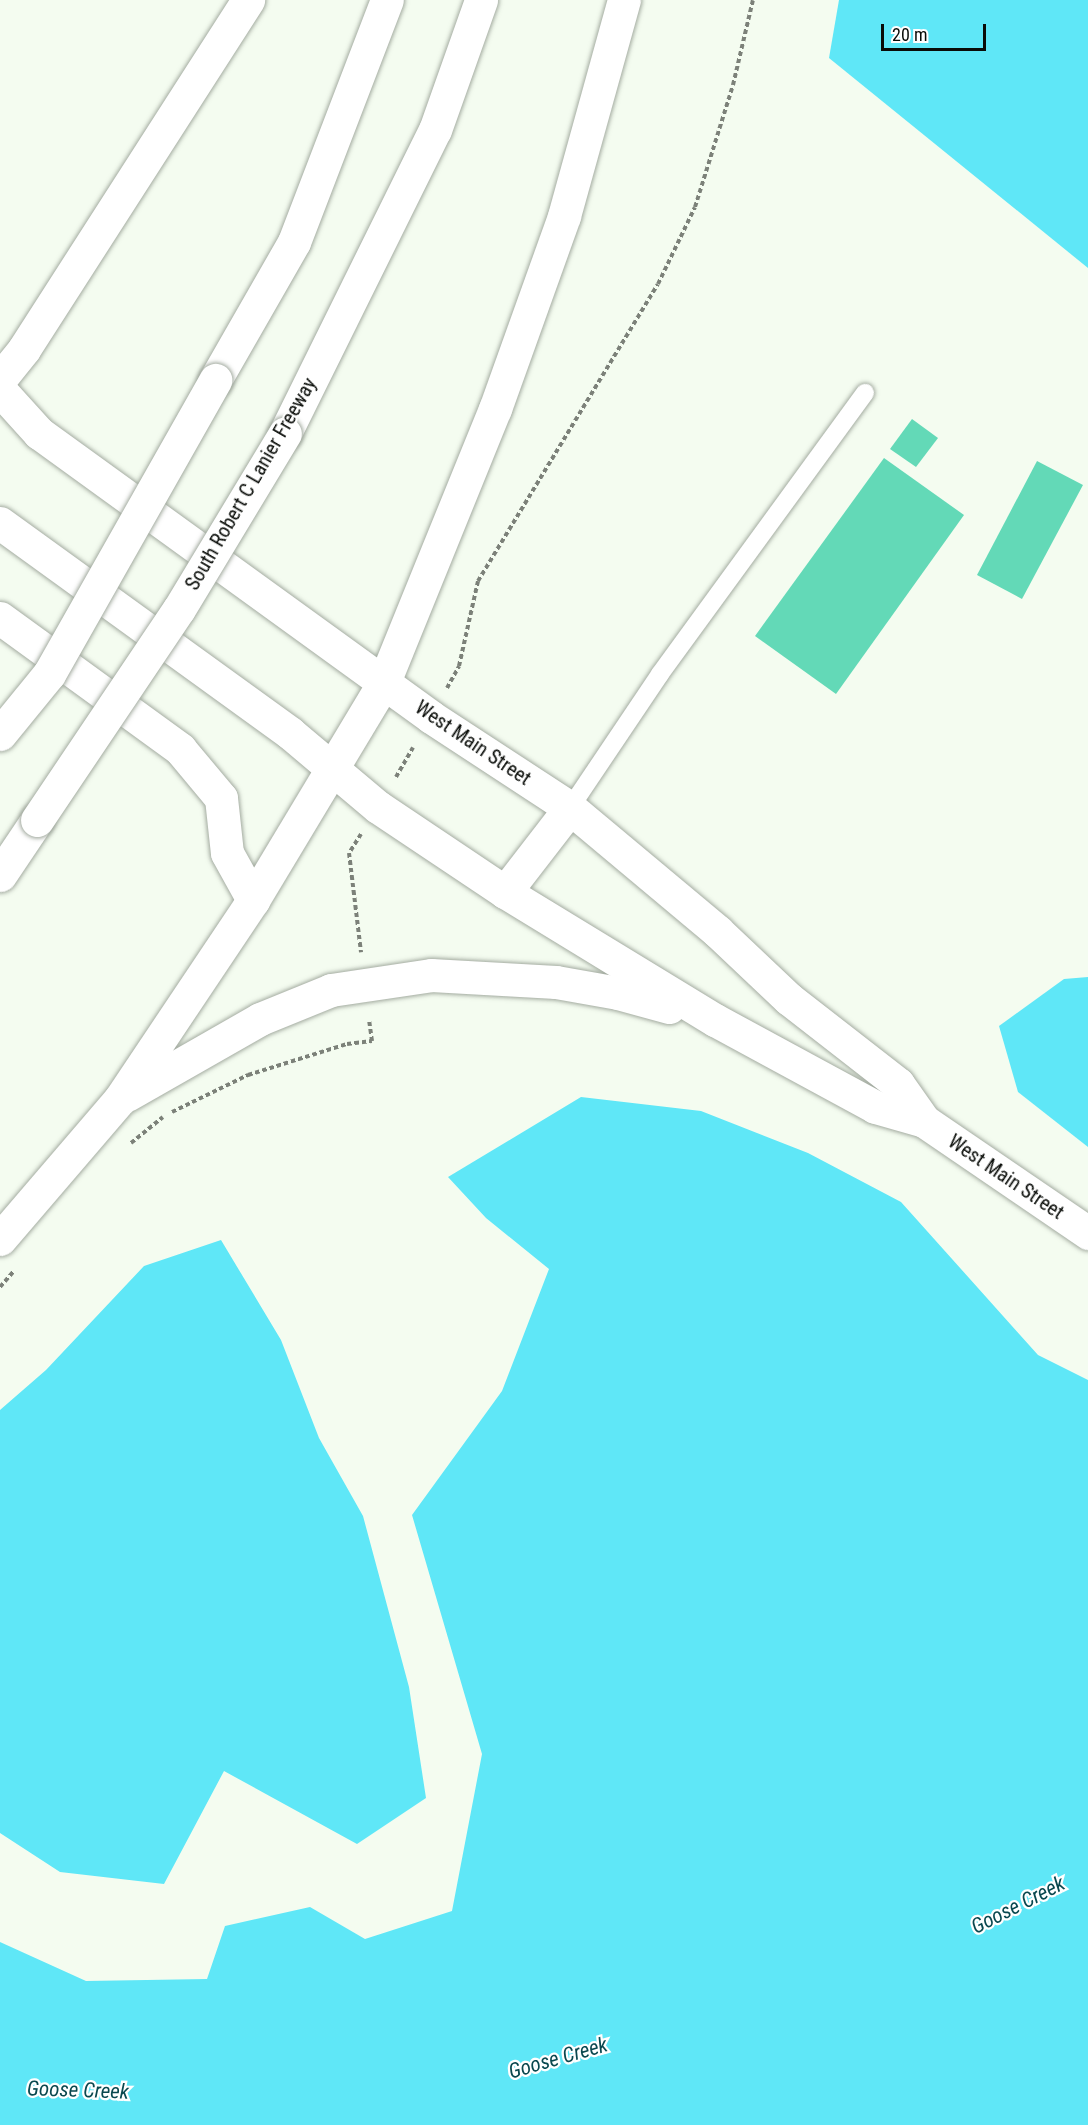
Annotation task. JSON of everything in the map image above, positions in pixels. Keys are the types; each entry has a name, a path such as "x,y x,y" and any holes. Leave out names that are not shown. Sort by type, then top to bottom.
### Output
{"main road":[{"path":"0,379 24,349 248,0"},
{"path":"0,734 49,674 294,242 387,0"},
{"name":"South Robert C Lanier Freeway","path":"0,875 179,609 285,433 435,130 481,0"},
{"path":"0,1239 120,1099 253,900 384,682 495,410 560,227 624,0"},
{"name":"West Main Street","path":"0,390 39,433 384,682 570,808 717,931 789,999 898,1084 924,1121"},
{"name":"West Main Street","path":"0,523 290,733 378,807 504,892 715,1020 875,1107 924,1121 1088,1233"},
{"path":"0,618 180,749 221,798 227,853 253,900"},
{"path":"504,892 570,808"},
{"path":"120,1099 260,1019 331,990 431,975 556,982 618,993 715,1020"}],"lane":[{"path":"570,808 660,674 865,393"}],"water":[{"path":"839,0 1088,0 1088,268 829,58"},
{"path":"1088,977 1088,1147 1018,1092 999,1026 1064,979"},
{"name":"Goose Creek","path":"581,1097 701,1111 808,1153 901,1202 1038,1355 1088,1380 1088,2125 0,2125 0,1942 86,1981 207,1979 225,1926 310,1907 365,1939 452,1911 482,1754 412,1515 502,1391 549,1269 486,1218 448,1177"},
{"path":"221,1240 281,1340 319,1438 363,1516 409,1687 426,1798 357,1844 224,1771 164,1884 60,1872 0,1833 0,1410 46,1370 144,1266"}],"building":[{"path":"912,419 938,438 916,467 890,449"},
{"path":"884,458 964,515 836,694 755,636"},
{"path":"1037,461 1083,485 1022,599 977,575"}]}
